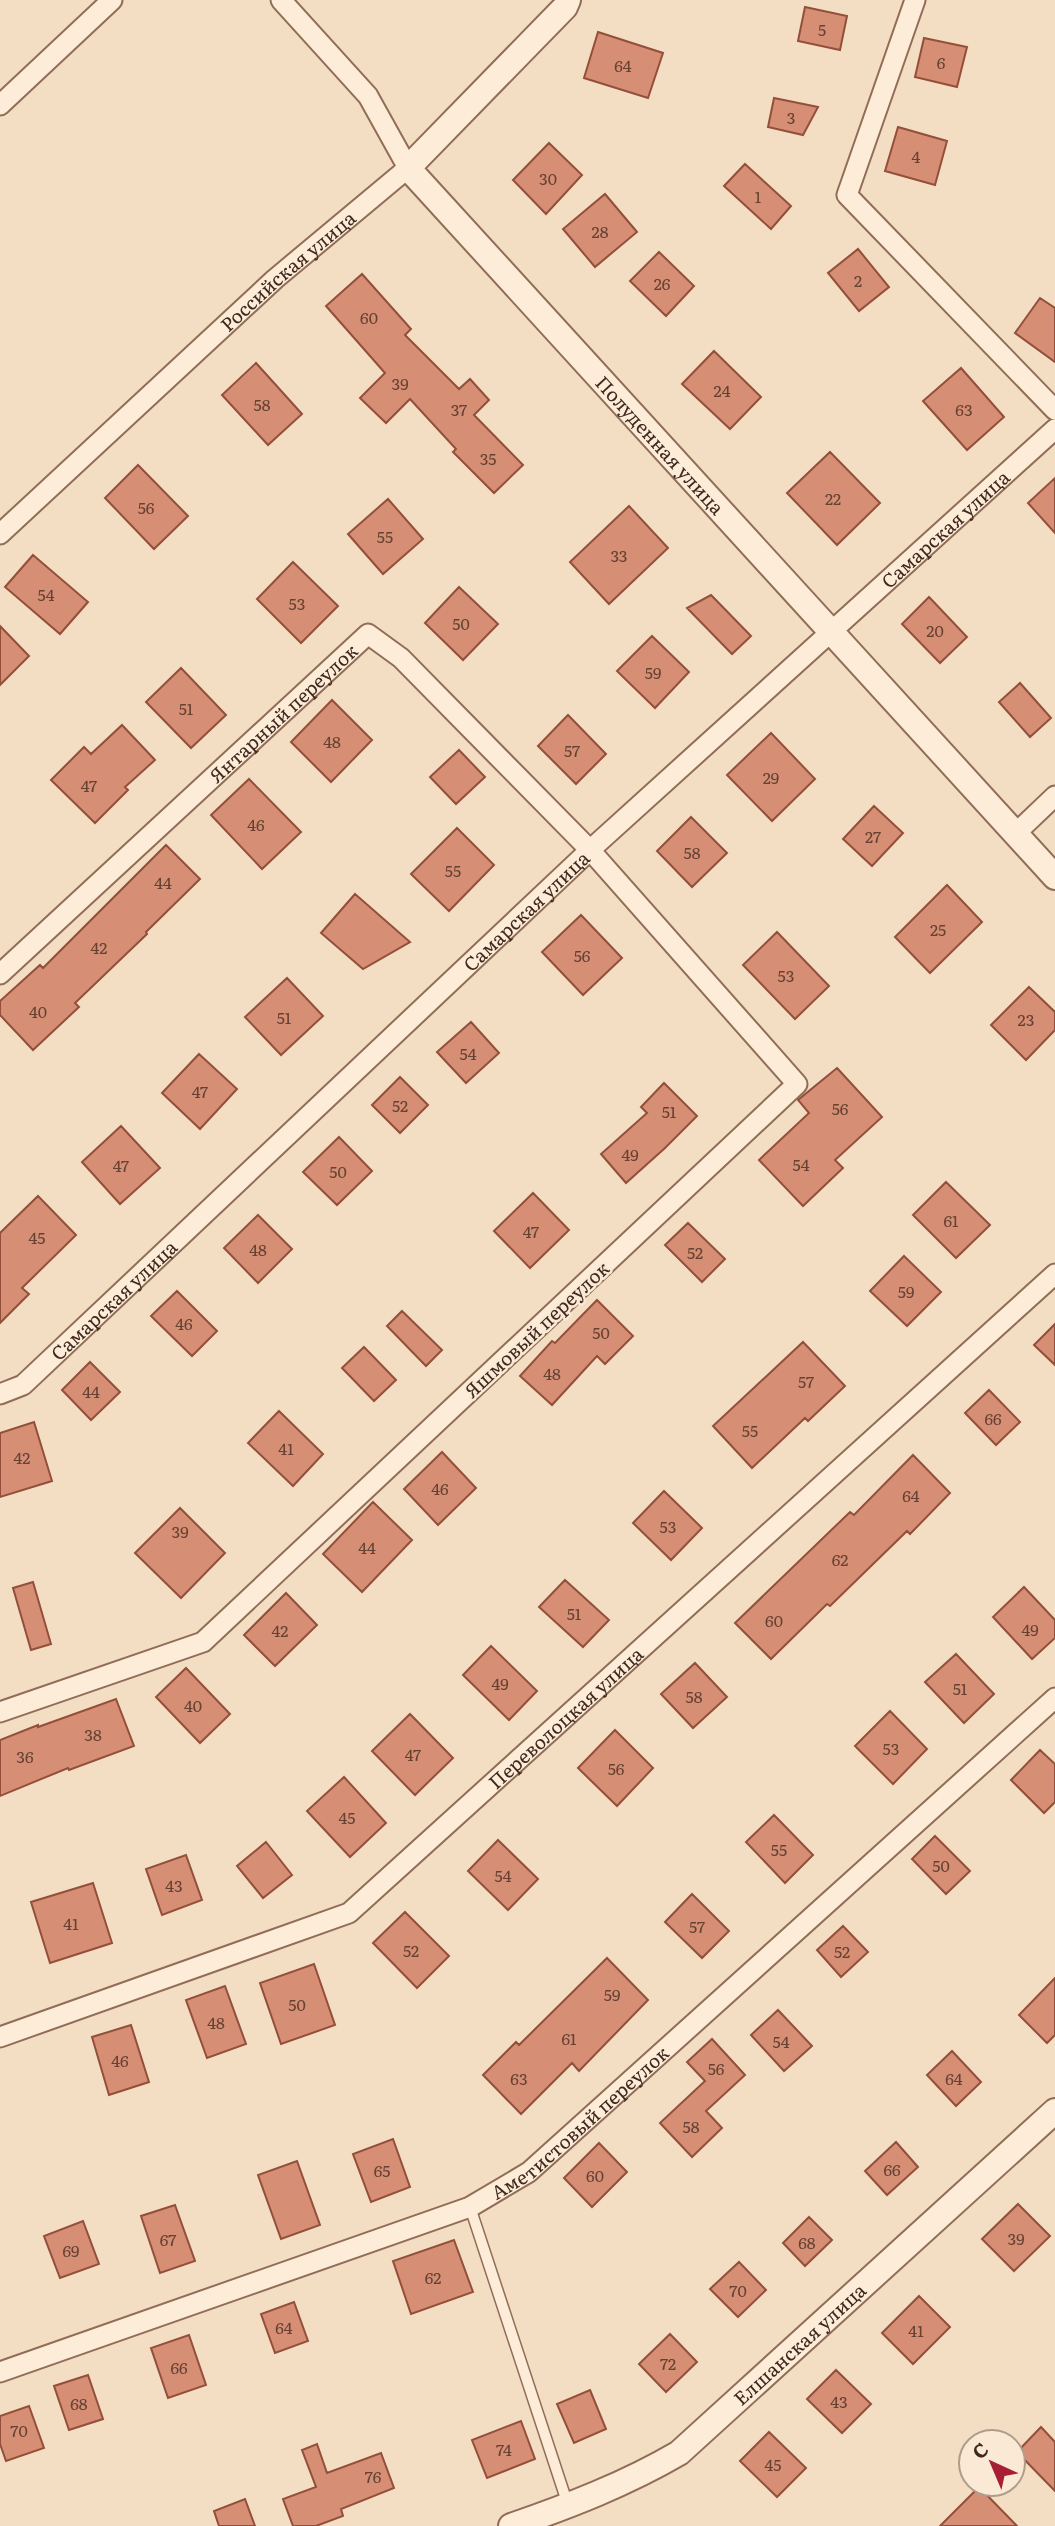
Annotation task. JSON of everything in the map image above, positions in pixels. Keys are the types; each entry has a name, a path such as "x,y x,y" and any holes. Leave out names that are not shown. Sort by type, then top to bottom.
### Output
{"street":[{"path":"0,105 113,0"},
{"name":"Полуденная улица","path":"281,0 368,96 408,168 1055,877"},
{"name":"Российская улица","path":"0,534 275,279 408,168 565,7 568,0"},
{"path":"915,0 847,195 1055,410"},
{"name":"Самарская улица","path":"0,1395 23,1385 590,850 1055,429"},
{"name":"Янтарный переулок","path":"0,974 368,634 401,658 590,850"},
{"path":"1015,834 1055,796"},
{"name":"Яшмовый переулок","path":"0,1712 203,1642 797,1084 590,850"},
{"name":"Переволоцкая улица","path":"0,2037 349,1913 1055,1274"},
{"name":"Аметистовый переулок","path":"0,2372 470,2207 529,2172 1055,1698"},
{"name":"Елшанская улица","path":"511,2526 569,2506 642,2475 679,2453 1055,2111"}],"lane":[{"path":"470,2207 569,2506"}],"building":[{"path":"805,7 847,16 840,50 798,41"},
{"path":"598,32 663,53 648,98 584,78"},
{"path":"924,38 967,47 957,87 915,77"},
{"path":"774,98 818,107 803,135 768,127"},
{"path":"898,127 947,141 935,185 885,171"},
{"path":"549,143 582,175 546,214 513,180"},
{"path":"745,164 791,206 771,229 724,186"},
{"path":"605,194 637,232 595,267 563,229"},
{"path":"858,249 889,287 859,311 828,273"},
{"path":"659,252 694,286 666,316 630,281"},
{"path":"362,274 411,329 405,335 459,389 470,379 489,400 474,415 523,465 494,493 453,452 456,449 410,399 386,423 360,398 385,373 326,306"},
{"path":"1040,298 1055,308 1055,362 1015,333"},
{"path":"714,351 761,397 730,429 682,384"},
{"path":"256,363 302,414 268,445 222,395"},
{"path":"961,368 1004,417 967,450 923,401"},
{"path":"830,452 880,503 837,545 787,493"},
{"path":"138,465 188,516 154,549 105,498"},
{"path":"1055,478 1055,533 1028,503"},
{"path":"388,499 423,539 383,574 348,534"},
{"path":"629,506 668,548 609,604 570,562"},
{"path":"33,555 88,602 60,634 5,587"},
{"path":"293,562 338,606 301,643 257,599"},
{"path":"459,587 498,624 463,660 425,623"},
{"path":"711,595 751,636 732,654 687,608"},
{"path":"929,597 967,637 940,663 902,624"},
{"path":"0,626 29,656 0,685"},
{"path":"652,636 689,672 655,708 617,671"},
{"path":"181,668 226,715 191,748 146,702"},
{"path":"1020,683 1051,718 1030,737 999,702"},
{"path":"332,700 372,740 331,782 291,742"},
{"path":"568,715 606,754 576,784 538,746"},
{"path":"122,725 155,760 125,787 128,790 95,823 51,780 84,747 91,754"},
{"path":"771,733 815,779 772,821 727,775"},
{"path":"459,750 485,777 456,804 430,777"},
{"path":"249,779 301,832 262,869 211,815"},
{"path":"874,806 903,833 872,866 843,839"},
{"path":"691,817 727,853 692,887 657,851"},
{"path":"457,828 494,865 449,911 411,874"},
{"path":"166,845 200,879 75,1003 79,1007 33,1050 0,1015 0,1001 40,965 43,968"},
{"path":"947,885 982,922 930,973 895,937"},
{"path":"355,894 410,942 363,969 321,933"},
{"path":"581,915 622,958 583,995 542,952"},
{"path":"777,932 829,986 795,1019 743,965"},
{"path":"287,978 323,1016 281,1055 245,1017"},
{"path":"1029,987 1055,1012 1055,1030 1026,1060 991,1025"},
{"path":"471,1022 499,1053 466,1083 437,1052"},
{"path":"199,1054 237,1089 200,1129 162,1093"},
{"path":"837,1068 882,1117 835,1160 843,1168 803,1206 759,1160 809,1113 798,1100"},
{"path":"400,1077 428,1105 400,1133 372,1105"},
{"path":"664,1083 697,1116 626,1183 601,1154 647,1113 641,1107"},
{"path":"121,1126 160,1168 120,1204 82,1162"},
{"path":"339,1137 372,1171 337,1205 303,1172"},
{"path":"946,1182 990,1225 956,1258 913,1215"},
{"path":"533,1193 569,1230 530,1268 494,1231"},
{"path":"38,1196 76,1235 22,1288 29,1294 0,1323 0,1233"},
{"path":"258,1215 292,1249 258,1283 224,1248"},
{"path":"688,1223 725,1259 702,1282 665,1245"},
{"path":"904,1256 941,1292 907,1326 870,1291"},
{"path":"177,1291 217,1331 192,1356 151,1316"},
{"path":"597,1300 633,1336 605,1364 597,1356 552,1405 520,1376 552,1341 555,1343"},
{"path":"402,1311 442,1350 426,1366 387,1326"},
{"path":"1055,1324 1055,1365 1034,1345"},
{"path":"803,1342 845,1386 808,1421 805,1418 752,1468 713,1426"},
{"path":"364,1347 396,1380 374,1401 342,1368"},
{"path":"90,1362 120,1392 91,1420 62,1390"},
{"path":"989,1390 1020,1422 996,1445 965,1413"},
{"path":"279,1411 323,1454 293,1486 248,1443"},
{"path":"34,1422 52,1481 0,1497 0,1433"},
{"path":"442,1452 476,1488 438,1525 404,1489"},
{"path":"913,1455 950,1493 910,1534 907,1531 771,1659 735,1623 850,1512 854,1515"},
{"path":"664,1491 702,1528 671,1560 633,1523"},
{"path":"373,1502 412,1540 362,1592 323,1554"},
{"path":"180,1508 225,1553 181,1598 135,1553"},
{"path":"565,1580 609,1620 583,1647 539,1607"},
{"path":"33,1582 51,1644 31,1650 13,1588"},
{"path":"1024,1587 1055,1620 1055,1638 1032,1659 993,1617"},
{"path":"286,1593 317,1625 275,1666 244,1635"},
{"path":"491,1646 537,1691 509,1720 463,1675"},
{"path":"956,1654 994,1694 964,1723 925,1682"},
{"path":"695,1663 727,1697 693,1728 661,1694"},
{"path":"186,1668 230,1714 200,1743 156,1697"},
{"path":"116,1699 134,1746 69,1770 68,1768 0,1796 0,1740"},
{"path":"890,1711 927,1749 893,1784 855,1746"},
{"path":"410,1714 453,1758 415,1795 372,1751"},
{"path":"615,1730 653,1768 617,1806 578,1768"},
{"path":"1040,1750 1055,1764 1055,1802 1044,1813 1011,1780"},
{"path":"344,1777 386,1823 350,1857 307,1811"},
{"path":"774,1815 813,1855 785,1883 746,1842"},
{"path":"935,1836 970,1871 946,1894 912,1859"},
{"path":"498,1840 538,1879 508,1910 468,1871"},
{"path":"266,1842 292,1875 263,1898 237,1866"},
{"path":"186,1855 202,1900 162,1915 146,1869"},
{"path":"93,1883 112,1943 50,1963 31,1902"},
{"path":"692,1894 729,1931 702,1958 665,1922"},
{"path":"405,1912 449,1956 417,1988 373,1943"},
{"path":"843,1926 868,1952 841,1977 817,1950"},
{"path":"607,1958 648,2000 579,2071 572,2063 521,2114 483,2075 516,2042 519,2045"},
{"path":"314,1964 335,2025 281,2044 260,1983"},
{"path":"1055,1978 1055,2035 1047,2043 1019,2015"},
{"path":"225,1986 246,2044 207,2058 186,2000"},
{"path":"778,2010 812,2046 784,2071 751,2035"},
{"path":"131,2025 149,2082 109,2095 92,2037"},
{"path":"712,2039 745,2075 706,2111 722,2128 692,2157 660,2123 705,2081 687,2062"},
{"path":"952,2051 981,2082 956,2106 927,2075"},
{"path":"393,2139 410,2187 371,2202 353,2154"},
{"path":"896,2142 918,2167 887,2195 865,2171"},
{"path":"599,2143 627,2172 592,2207 564,2178"},
{"path":"297,2161 320,2225 281,2239 258,2175"},
{"path":"1018,2204 1050,2236 1014,2271 982,2239"},
{"path":"175,2205 195,2261 160,2273 141,2216"},
{"path":"809,2217 832,2240 805,2266 783,2243"},
{"path":"83,2221 99,2264 60,2278 44,2236"},
{"path":"454,2240 473,2292 411,2314 393,2261"},
{"path":"739,2262 766,2290 738,2317 710,2289"},
{"path":"919,2296 950,2327 913,2364 882,2333"},
{"path":"294,2302 308,2341 275,2353 261,2314"},
{"path":"670,2334 697,2362 666,2392 639,2364"},
{"path":"189,2335 206,2385 168,2398 151,2348"},
{"path":"836,2370 871,2404 842,2433 807,2399"},
{"path":"88,2375 103,2419 69,2430 54,2386"},
{"path":"590,2390 606,2429 574,2443 557,2404"},
{"path":"29,2406 44,2448 6,2461 0,2444 0,2416"},
{"path":"521,2421 535,2459 487,2478 472,2440"},
{"path":"1041,2427 1055,2442 1055,2491 1027,2462 1027,2442"},
{"path":"769,2432 806,2468 777,2497 740,2461"},
{"path":"317,2444 327,2473 381,2453 394,2488 341,2509 343,2516 316,2526 293,2526 283,2499 316,2487 302,2450"},
{"path":"968,2498 990,2498 1017,2526 940,2526"},
{"path":"245,2499 255,2526 219,2526 214,2511"}]}
